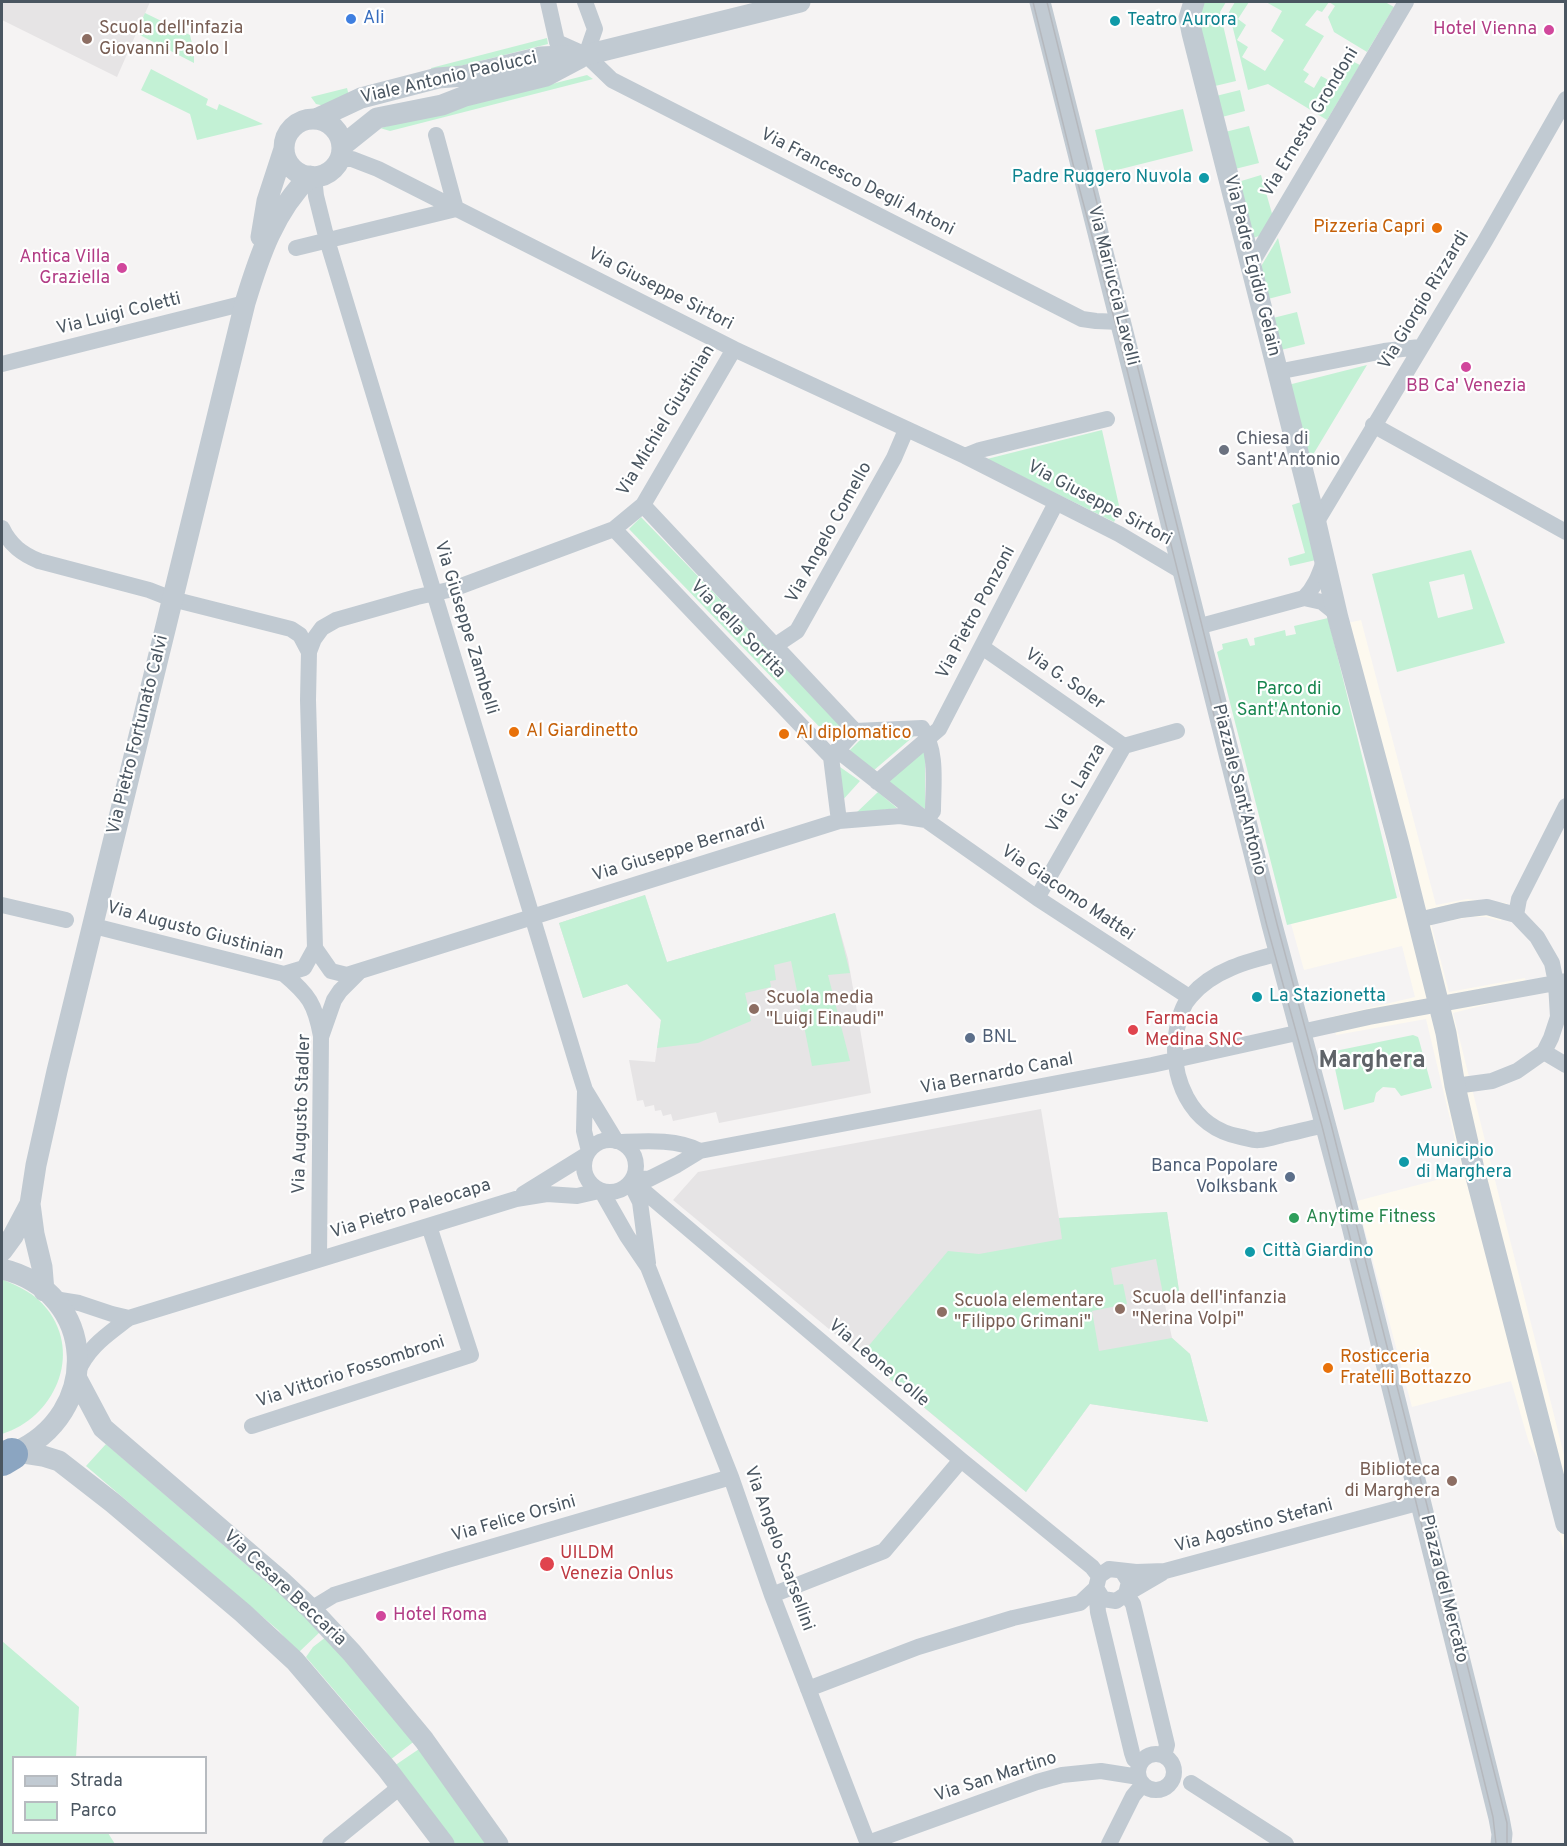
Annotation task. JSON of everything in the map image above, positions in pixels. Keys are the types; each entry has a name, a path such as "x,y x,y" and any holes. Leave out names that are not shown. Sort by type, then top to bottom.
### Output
{"street":[{"path":"548,2 557,42 586,55 595,29 585,2"},
{"name":"Viale Antonio Paolucci","path":"316,119 361,98 438,78 463,76 541,57 586,55 800,2"},
{"name":"Via Mariuccia Lavelli","path":"1040,2 1183,572"},
{"name":"Via Ernesto Grondoni","path":"1251,266 1406,2"},
{"name":"Via Padre Egidio Gelain","path":"1190,4 1189,18 1192,33 1316,523"},
{"name":"Viale Antonio Paolucci","path":"340,153 377,118 442,105 465,96 546,76 586,55"},
{"name":"Via Francesco Degli Antoni","path":"586,55 612,81 1082,319 1121,322"},
{"name":"Via Giorgio Rizzardi","path":"1316,523 1420,347 1560,120 1566,99"},
{"path":"316,119 328,123 336,130 340,137 340,153 331,170 312,177 293,169 286,159 284,149 285,140 291,128 302,121 316,119"},
{"path":"296,248 456,209 436,135"},
{"name":"Via Pietro Fortunato Calvi","path":"256,268 267,201 284,149"},
{"name":"Via Giuseppe Sirtori","path":"340,153 734,350 965,456 1119,534 1183,572"},
{"name":"Via Pietro Fortunato Calvi","path":"49,1295 34,1234 30,1204 36,1165 55,1081 245,303 265,243 278,217 300,186 312,177"},
{"name":"Via Giuseppe Zambelli","path":"312,177 327,240 585,1090 619,1142"},
{"name":"Via Luigi Coletti","path":"2,364 245,303"},
{"path":"1277,372 1384,351 1420,347"},
{"name":"Via Michiel Giustinian","path":"309,652 322,628 336,620 453,589 614,529 644,505 734,350"},
{"name":"Via Giuseppe Sirtori","path":"965,456 980,450 1107,419"},
{"path":"1373,425 1566,532"},
{"name":"Via Angelo Comello","path":"776,645 797,631 888,468 906,430"},
{"name":"Via Pietro Ponzoni","path":"877,782 939,729 1056,503"},
{"name":"Via della Sortita","path":"644,505 855,730"},
{"path":"1316,523 1337,614 1446,1033 1476,1180 1566,1524"},
{"path":"2,528 14,546 22,553 39,561 149,590 172,599 291,629 300,635 309,652 308,700 315,948 304,968 284,974"},
{"name":"Via della Sortita","path":"614,529 834,753 877,782"},
{"path":"1304,598 1312,590 1324,561"},
{"name":"Piazzale Sant'Antonio","path":"1183,572 1300,1032"},
{"path":"1197,627 1304,598 1322,602 1337,614"},
{"name":"Via G. Soler","path":"982,647 1124,746"},
{"path":"839,821 834,753 855,730 922,728 932,749 933,811 926,820"},
{"name":"Via G. Lanza","path":"1037,898 1124,746 1177,731"},
{"name":"Via Giacomo Mattei","path":"877,782 926,820 1037,898 1189,997"},
{"path":"1516,915 1520,899 1566,807"},
{"name":"Via Giuseppe Bernardi","path":"531,917 839,821 900,816 926,820"},
{"path":"2,905 66,920"},
{"path":"1418,920 1461,910 1487,907 1516,915 1538,937 1561,982 1558,1017 1544,1052 1517,1071 1492,1081 1455,1086"},
{"path":"315,948 331,971 347,975 531,917"},
{"name":"Via Augusto Giustinian","path":"94,926 284,974 302,989 310,1001 317,1013 321,1037"},
{"path":"1280,953 1233,967 1209,980 1189,997 1179,1020 1174,1043 1179,1081 1189,1103 1199,1116 1215,1128 1232,1136 1258,1140 1326,1125"},
{"name":"Via Augusto Stadler","path":"319,1259 321,1037 334,1000 362,970"},
{"name":"Via Bernardo Canal","path":"632,1181 650,1179 700,1151 1175,1060 1300,1032 1561,982"},
{"name":"Piazza del Mercato","path":"1300,1032 1326,1125 1421,1502 1499,1818 1502,1834 1501,1845"},
{"path":"1544,1052 1566,1065"},
{"name":"Via Giuseppe Zambelli","path":"585,1090 584,1131 588,1153"},
{"name":"Via Bernardo Canal","path":"619,1142 649,1140 687,1145 700,1151"},
{"path":"601,1142 619,1142 630,1149 637,1168 632,1181 619,1192 601,1191 590,1184 585,1175 584,1165 588,1153 592,1147 601,1142"},
{"name":"Via Pietro Paleocapa","path":"516,1199 588,1153"},
{"name":"Via Angelo Scarsellini","path":"632,1181 640,1203 648,1267"},
{"name":"Via Leone Colle","path":"632,1181 961,1460 1092,1567 1098,1582"},
{"name":"Via Pietro Paleocapa","path":"129,1318 516,1199 547,1194 576,1196 601,1191"},
{"name":"Via Angelo Scarsellini","path":"601,1191 648,1267 731,1477 772,1595 868,1844"},
{"name":"Via Pietro Fortunato Calvi","path":"2,1251 14,1236 30,1204"},
{"name":"Via Vittorio Fossombroni","path":"252,1426 471,1355 429,1226"},
{"path":"2,1269 23,1276 49,1295 68,1321 77,1353 77,1376"},
{"path":"49,1295 129,1318"},
{"path":"8,1455 40,1439 54,1426 68,1403 84,1358 95,1344 129,1318"},
{"name":"Via Cesare Beccaria","path":"77,1376 103,1428 280,1580 352,1653 424,1740 498,1845"},
{"path":"8,1455 43,1456 59,1461 243,1613 295,1661 387,1769 444,1845"},
{"path":"772,1595 884,1551 961,1460"},
{"name":"Via Felice Orsini","path":"311,1609 334,1595 731,1477"},
{"name":"Via Agostino Stefani","path":"1122,1571 1165,1571 1421,1502"},
{"path":"808,1689 918,1647 1013,1618 1080,1603 1109,1569 1122,1571 1129,1582 1126,1594 1116,1601 1103,1599 1098,1582"},
{"name":"Via Agostino Stefani","path":"1126,1594 1165,1571"},
{"path":"1098,1582 1098,1612 1132,1753 1141,1775 1152,1789 1191,1783"},
{"path":"1126,1594 1133,1604 1173,1777 1167,1786 1162,1788"},
{"path":"1109,1845 1133,1796 1141,1775 1143,1759 1153,1754 1169,1761 1191,1783 1286,1845"},
{"name":"Via San Martino","path":"868,1844 1062,1775 1101,1771 1141,1775"},
{"path":"330,1845 400,1787"}],"shaded area":[{"name":"Scuola dell'infazia Giovanni Paolo I","path":"2,2 150,2 117,77 2,20"},
{"path":"1361,620 1436,905 1467,899 1507,903 1501,921 1486,917 1471,917 1431,924 1449,992 1525,978 1528,994 1453,1013 1565,1459 1565,1557 1544,1470 1529,1443 1511,1381 1412,1407 1357,1201 1463,1173 1426,1019 1336,1035 1331,1017 1415,997 1402,946 1304,970 1291,924 1400,897 1334,626"},
{"name":"Scuola media \"Luigi Einaudi\"","path":"645,895 667,962 835,913 848,959 871,1093 719,1123 716,1112 673,1121 671,1114 663,1116 661,1110 655,1111 654,1105 645,1107 643,1100 637,1101 629,1060 655,1062 661,1020 627,984 583,998 559,923"},
{"name":"Scuola elementare \"Filippo Grimani\"","path":"1041,1109 1059,1218 1167,1212 1180,1297 1164,1300 1172,1338 1190,1354 1208,1422 1090,1404 1026,1492 673,1200 698,1172"}],"green space":[{"path":"1202,2 1226,2 1220,12 1236,81 1215,86 1197,13"},
{"path":"1235,2 1249,2 1238,19 1246,25 1237,40 1248,47 1242,57 1265,71 1284,40 1271,31 1282,11 1266,2 1329,2 1322,12 1317,10 1305,25 1324,36 1303,70 1309,74 1304,82 1314,88 1321,76 1332,82 1346,58 1360,65 1327,120 1268,84 1248,90 1229,12"},
{"path":"1329,2 1385,2 1394,7 1367,52 1334,32 1328,17 1335,6"},
{"path":"145,13 190,35 194,63 136,33"},
{"path":"547,38 548,44 432,73 431,68"},
{"path":"151,69 208,99 206,105 217,110 219,104 263,124 197,140 190,114 141,90"},
{"path":"587,75 593,79 390,131 380,128"},
{"path":"347,88 349,96 325,106 316,104 311,97"},
{"path":"1240,90 1245,111 1222,117 1216,96"},
{"path":"1183,109 1193,151 1105,173 1095,130"},
{"path":"1249,126 1259,163 1235,169 1225,132"},
{"path":"1261,175 1273,217 1259,236 1253,238 1238,182"},
{"path":"1278,238 1291,293 1268,299 1260,268"},
{"path":"1297,312 1305,344 1281,350 1273,318"},
{"path":"1367,365 1308,463 1288,385"},
{"path":"1102,430 1120,510 1114,522 987,459"},
{"path":"1301,502 1316,560 1290,566 1288,558 1305,553 1292,505"},
{"path":"641,517 845,729 833,741 629,529"},
{"path":"1471,550 1505,643 1397,672 1372,574","holes":["1464,574 1473,609 1438,618 1429,582"]},
{"name":"Parco di Sant'Antonio","path":"1328,618 1397,898 1287,925 1217,652 1223,649 1222,644 1247,638 1250,646 1255,645 1254,638 1285,630 1286,636 1296,634 1294,626"},
{"path":"864,736 914,736 873,771 848,752"},
{"path":"925,750 925,809 888,782"},
{"path":"840,767 860,781 841,802"},
{"path":"878,792 897,808 855,814"},
{"path":"645,895 667,962 835,913 850,973 828,975 850,1061 812,1066 791,961 774,965 776,980 770,981 771,987 745,993 751,1021 698,1043 657,1048 661,1020 627,984 583,998 559,923"},
{"path":"1413,1035 1418,1037 1432,1088 1401,1096 1395,1088 1383,1087 1376,1093 1374,1102 1344,1110 1332,1055 1335,1051"},
{"path":"1167,1212 1180,1297 1164,1299 1156,1259 1111,1268 1114,1285 1123,1284 1127,1304 1092,1311 1099,1351 1172,1338 1190,1354 1208,1422 1090,1404 1026,1492 861,1355 948,1251 979,1254 1062,1239 1059,1218"},
{"path":"2,1279 26,1291 47,1309 58,1327 62,1346 62,1365 58,1383 49,1400 20,1426 2,1434"},
{"path":"106,1444 322,1630 298,1653 278,1630 86,1466"},
{"path":"326,1637 416,1740 390,1760 386,1751 306,1657 313,1647"},
{"path":"2,1641 79,1707 76,1756 12,1756 12,1834 109,1834 115,1844 2,1844"},
{"path":"422,1747 487,1844 453,1844 394,1766"}],"tram line":[{"path":"1033,2 1267,926 1322,1126 1393,1408 1493,1817 1496,1844"},
{"path":"1047,2 1277,924 1331,1124 1507,1823 1507,1844"}],"place":[{"name":"Ali","path":"351,19"},
{"name":"Teatro Aurora","path":"1115,21"},
{"name":"Hotel Vienna","path":"1549,30"},
{"name":"Scuola dell'infazia Giovanni Paolo I","path":"87,39"},
{"name":"Padre Ruggero Nuvola","path":"1204,178"},
{"name":"Pizzeria Capri","path":"1437,228"},
{"name":"Antica Villa Graziella","path":"122,268"},
{"name":"BB Ca' Venezia","path":"1466,367"},
{"name":"Chiesa di Sant'Antonio","path":"1224,450"},
{"name":"Al Giardinetto","path":"514,732"},
{"name":"Al diplomatico","path":"784,734"},
{"name":"La Stazionetta","path":"1257,997"},
{"name":"Scuola media \"Luigi Einaudi\"","path":"754,1009"},
{"name":"Farmacia Medina SNC","path":"1133,1030"},
{"name":"BNL","path":"970,1038"},
{"name":"Municipio di Marghera","path":"1404,1162"},
{"name":"Banca Popolare Volksbank","path":"1290,1177"},
{"name":"Anytime Fitness","path":"1294,1218"},
{"name":"Città Giardino","path":"1250,1252"},
{"name":"Scuola dell'infanzia \"Nerina Volpi\"","path":"1120,1309"},
{"name":"Scuola elementare \"Filippo Grimani\"","path":"942,1312"},
{"name":"Rosticceria Fratelli Bottazzo","path":"1328,1368"},
{"name":"Biblioteca di Marghera","path":"1452,1481"},
{"name":"UILDM Venezia Onlus","path":"547,1564"},
{"name":"Hotel Roma","path":"381,1616"}],"district":[{"name":"Marghera","path":"1372,1062"}]}
